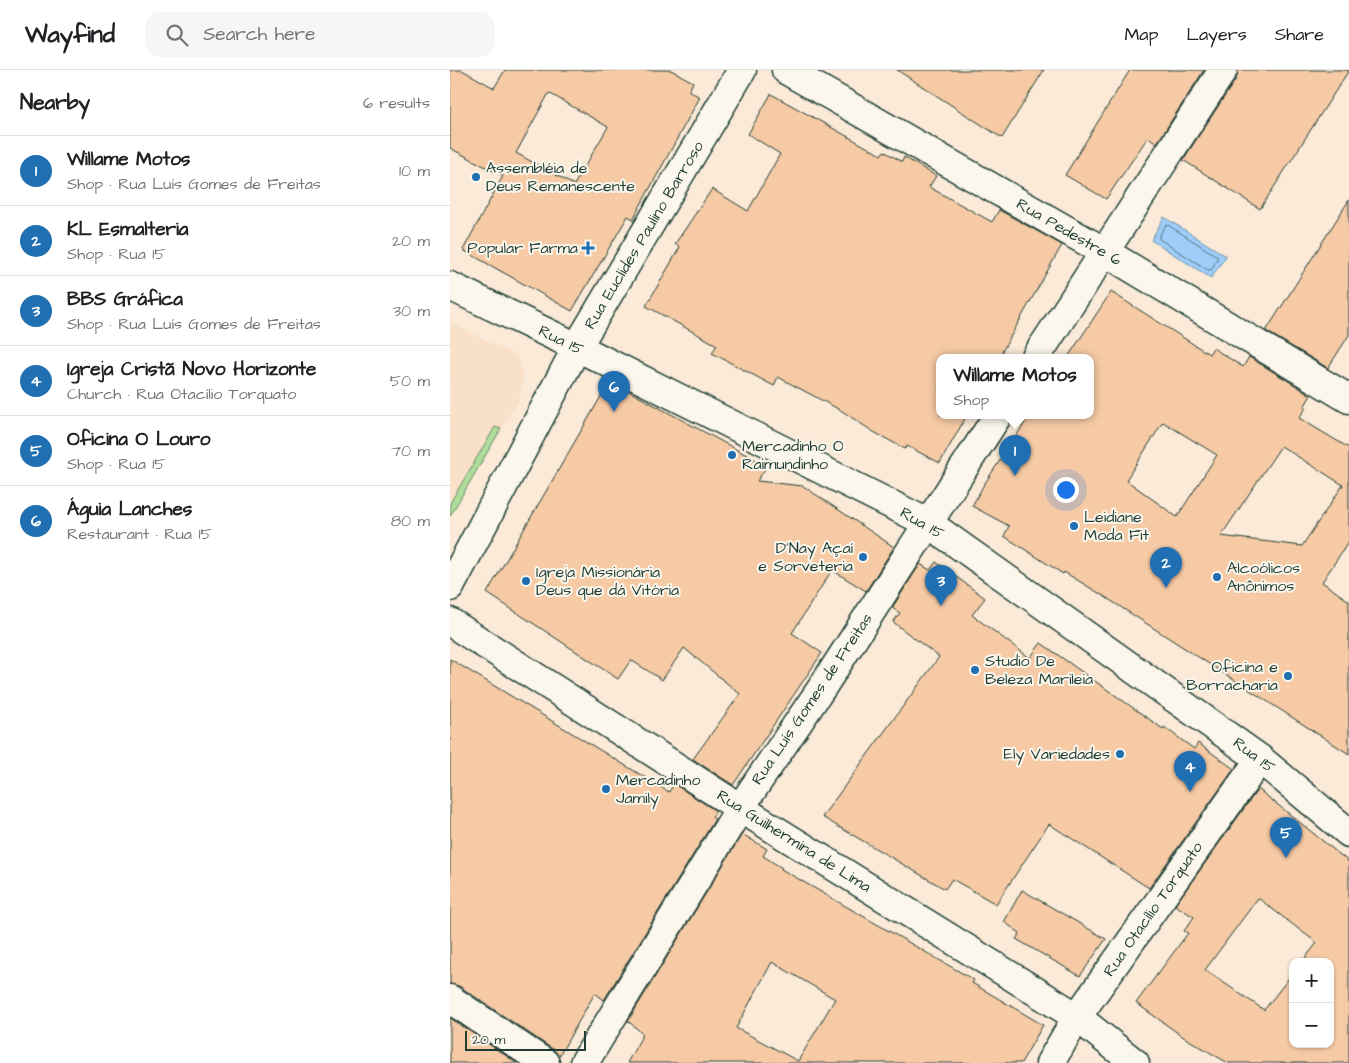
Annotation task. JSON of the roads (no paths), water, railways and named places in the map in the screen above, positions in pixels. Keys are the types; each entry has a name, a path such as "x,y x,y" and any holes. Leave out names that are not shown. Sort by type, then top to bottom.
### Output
{"street":[{"name":"Rua Euclides Paulino Barroso","path":"450,587 578,347 742,70"},
{"name":"Rua Pedestre 6","path":"786,70 1105,252 1349,399"},
{"path":"1038,354 1223,70"},
{"name":"Rua 15","path":"450,286 578,347 928,523 1260,758 1349,833"},
{"name":"Rua Luís Gomes de Freitas","path":"584,1063 740,808 823,686 995,419"},
{"name":"Rua Guilhermina de Lima","path":"450,622 740,808 1077,1017 1135,1063"},
{"name":"Rua Otacílio Torquato","path":"1050,1063 1077,1017 1260,758"},
{"path":"450,1000 545,1063"}],"water":[{"path":"1164,217 1226,256 1211,278 1151,240"}],"place":[{"name":"Assembléia de Deus Remanescente","path":"476,177"},
{"name":"Popular Farma","path":"588,248"},
{"name":"Águia Lanches","path":"614,412"},
{"name":"Mercadinho O Raimundinho","path":"732,455"},
{"name":"Willame Motos","path":"1015,476"},
{"name":"Leidiane Moda Fit","path":"1074,526"},
{"name":"D'Nay Açaí e Sorveteria","path":"863,557"},
{"name":"Alcoólicos Anônimos","path":"1217,577"},
{"name":"Igreja Missionária Deus que dá Vitória","path":"526,581"},
{"name":"KL Esmalteria","path":"1166,588"},
{"name":"BBS Gráfica","path":"941,606"},
{"name":"Studio De Beleza Marileia","path":"975,670"},
{"name":"Oficina e Borracharia","path":"1288,676"},
{"name":"Ely Variedades","path":"1120,754"},
{"name":"Mercadinho Jamily","path":"606,789"},
{"name":"Igreja Cristã Novo Horizonte","path":"1190,792"},
{"name":"Oficina O Louro","path":"1286,858"}]}
